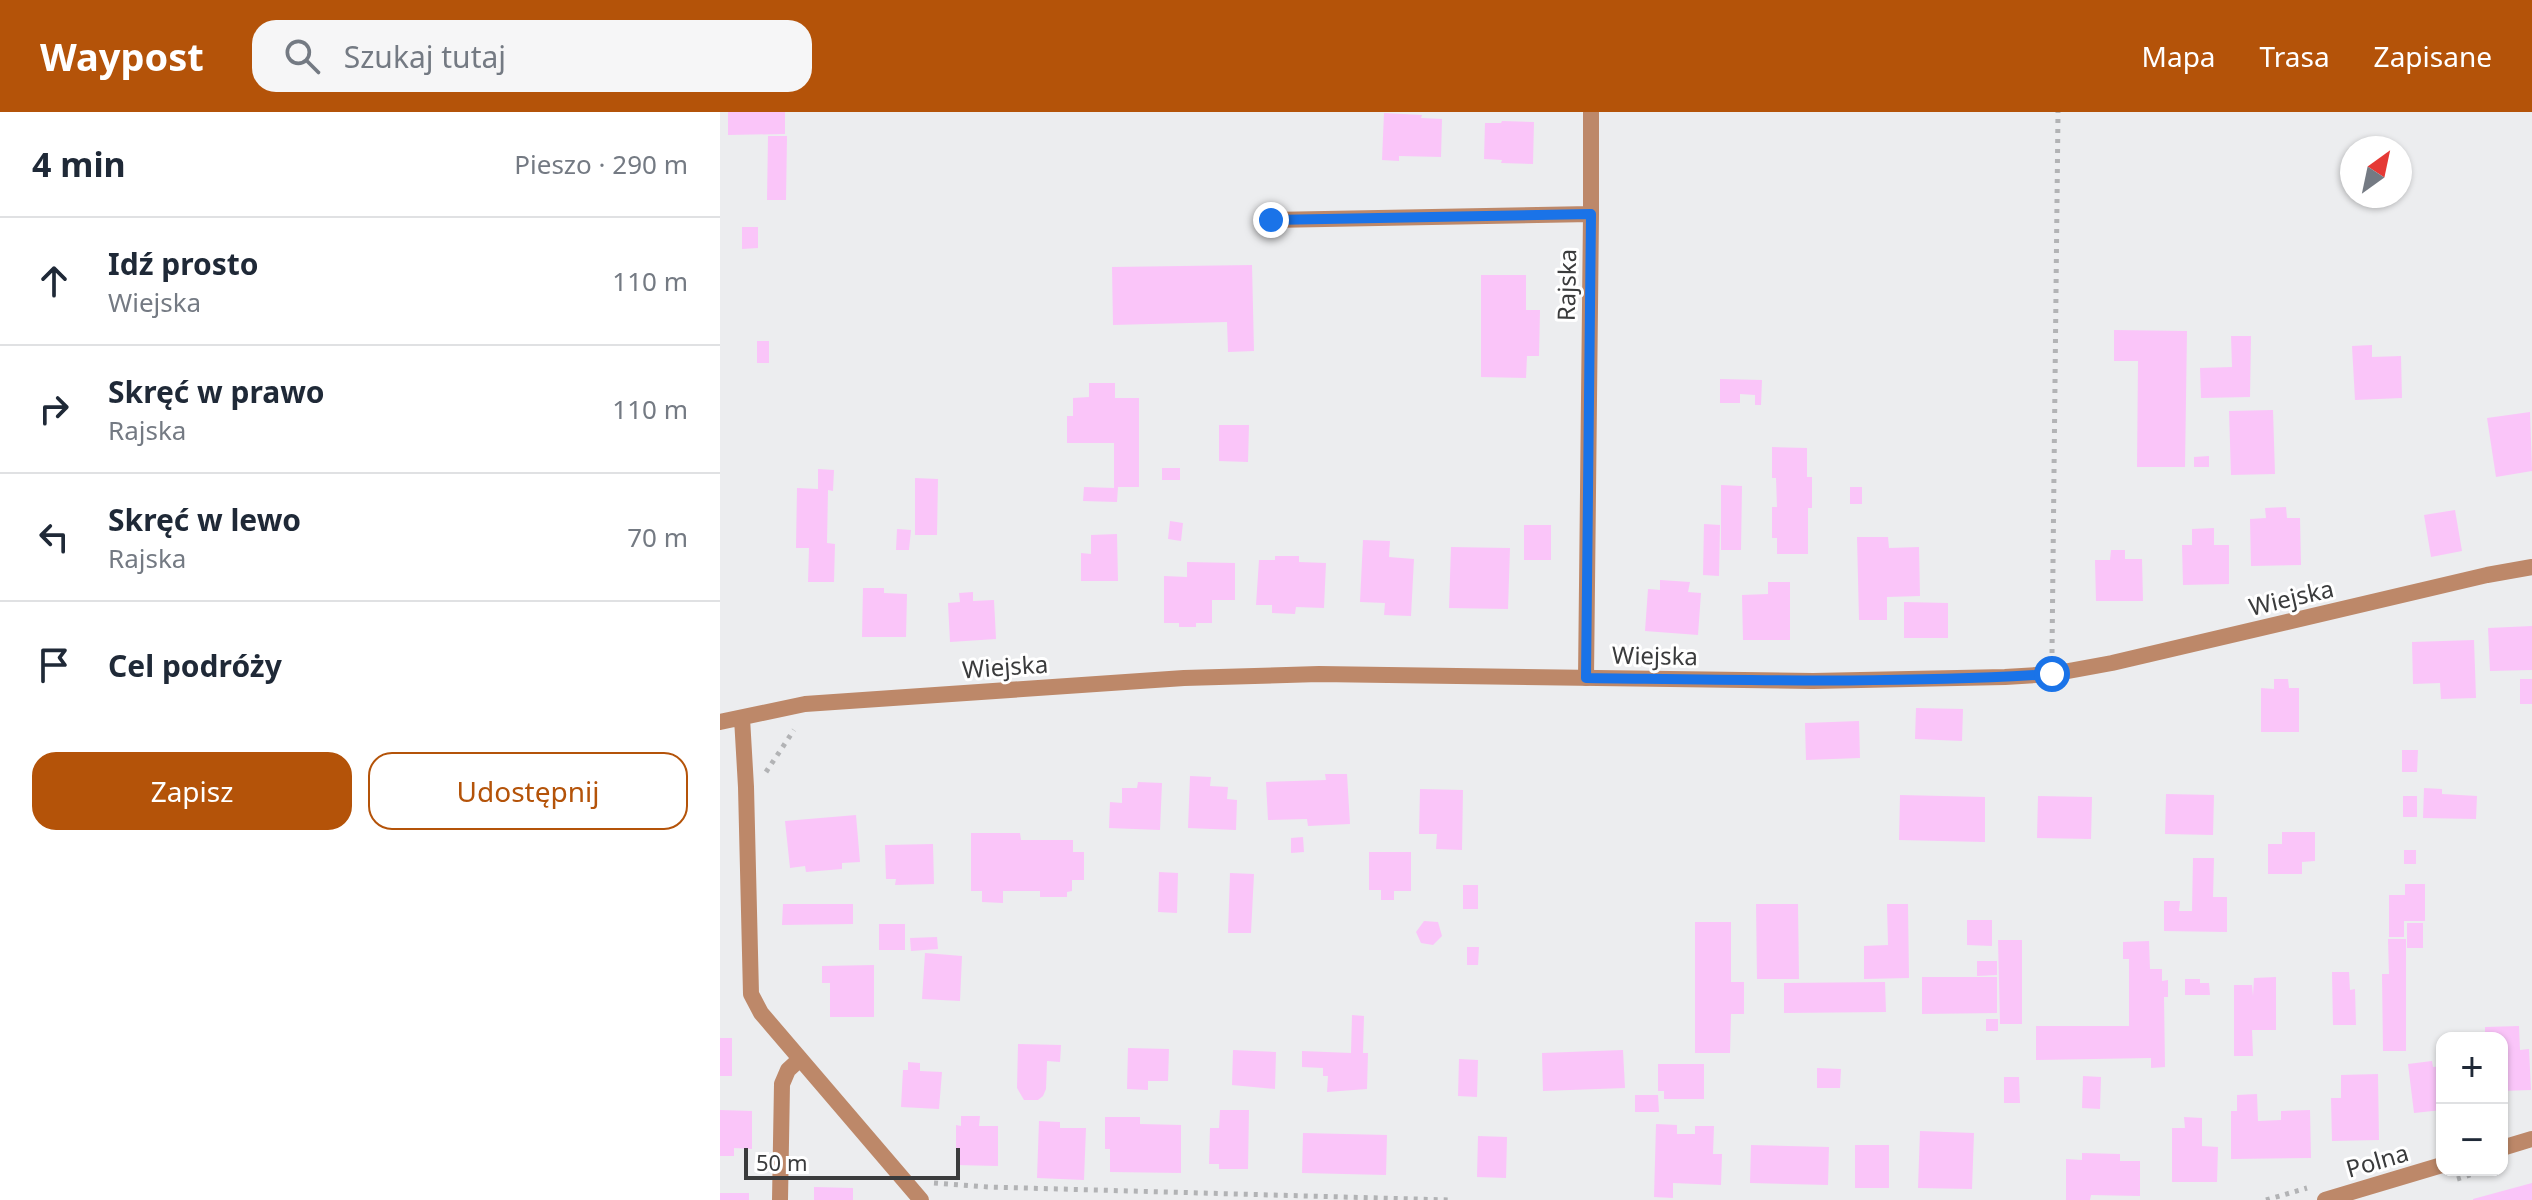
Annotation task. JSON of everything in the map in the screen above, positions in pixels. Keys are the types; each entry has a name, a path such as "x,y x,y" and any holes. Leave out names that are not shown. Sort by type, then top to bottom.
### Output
{"street":[{"path":"1591,112 1591,214"},
{"name":"Rajska","path":"1271,220 1591,214 1586,678"},
{"name":"Wiejska","path":"720,722 805,704 1184,678 1319,674 1813,681 2052,674 2532,567"},
{"path":"742,718 751,994 761,1013 921,1200"},
{"path":"780,1200 782,1084 788,1070 800,1059"},
{"path":"2508,1146 2532,1139"},
{"name":"Polna","path":"2325,1200 2436,1167"}],"path":[{"path":"2052,674 2058,112"},
{"path":"2037,651 2067,646"},
{"path":"761,779 796,727"},
{"path":"924,1177 930,1183 989,1187 1449,1200"}],"building":[{"path":"728,112 785,112 785,134 728,135"},
{"path":"1384,113 1442,119 1441,157 1399,156 1399,161 1382,160"},
{"path":"1534,122 1533,164 1484,159 1485,123"},
{"path":"768,136 787,136 786,200 767,200"},
{"path":"742,227 758,227 758,248 742,249"},
{"path":"1252,265 1254,351 1228,352 1227,322 1113,325 1112,267"},
{"path":"1481,275 1526,275 1526,310 1540,310 1539,356 1527,356 1526,378 1481,377"},
{"path":"2114,330 2187,331 2185,467 2137,467 2138,361 2114,361"},
{"path":"2231,336 2251,336 2250,397 2201,398 2200,368 2232,367"},
{"path":"757,341 769,341 769,363 757,363"},
{"path":"2372,345 2372,357 2401,356 2402,398 2355,400 2352,346"},
{"path":"1720,379 1762,380 1761,405 1755,405 1755,395 1740,394 1740,403 1720,403"},
{"path":"1089,383 1115,383 1115,398 1139,398 1139,487 1118,487 1117,502 1083,501 1084,487 1114,488 1114,443 1067,443 1067,416 1073,416 1073,398 1089,397"},
{"path":"2273,410 2275,474 2231,475 2229,411"},
{"path":"2530,412 2532,471 2496,477 2487,418"},
{"path":"1219,425 1249,425 1248,462 1219,461"},
{"path":"1772,447 1807,448 1807,477 1812,477 1808,554 1777,554 1777,538 1772,538 1772,507 1777,507 1776,478 1772,478"},
{"path":"2209,456 2209,467 2194,467 2194,457"},
{"path":"1162,468 1180,468 1180,480 1162,480"},
{"path":"818,469 834,470 833,491 828,490 827,543 835,544 834,582 808,582 809,548 796,548 797,488 818,489"},
{"path":"915,478 938,479 937,535 915,535"},
{"path":"1721,485 1742,486 1741,550 1721,550"},
{"path":"1850,487 1862,487 1862,504 1850,504"},
{"path":"2286,507 2287,518 2300,518 2301,565 2251,566 2250,519 2266,518 2265,508"},
{"path":"2455,510 2462,551 2431,557 2424,515"},
{"path":"1170,521 1183,523 1181,541 1168,539"},
{"path":"1704,524 1720,525 1719,576 1703,575"},
{"path":"1524,525 1551,525 1551,560 1524,560"},
{"path":"2214,528 2214,545 2229,545 2229,584 2183,585 2182,545 2192,545 2192,529"},
{"path":"897,529 911,530 909,550 896,550"},
{"path":"1117,534 1118,581 1081,581 1081,553 1091,554 1091,535"},
{"path":"1857,537 1888,537 1889,548 1919,547 1920,596 1887,597 1887,620 1859,620"},
{"path":"1363,540 1390,541 1389,557 1414,559 1411,616 1384,615 1385,603 1360,602"},
{"path":"1451,547 1510,548 1508,609 1449,608"},
{"path":"2111,550 2125,550 2125,559 2142,559 2143,601 2096,601 2095,560 2110,560"},
{"path":"1275,556 1299,556 1299,562 1326,563 1324,608 1296,607 1295,614 1272,613 1272,605 1256,605 1259,560 1275,560"},
{"path":"1187,562 1235,563 1235,600 1212,600 1212,623 1179,627 1179,623 1164,623 1164,576 1187,577"},
{"path":"1660,580 1690,582 1688,592 1701,593 1698,635 1645,631 1648,589 1660,590"},
{"path":"1768,582 1790,582 1790,640 1743,640 1742,595 1768,594"},
{"path":"863,588 884,588 884,593 907,594 906,637 862,637"},
{"path":"973,592 973,601 994,600 996,639 950,642 948,603 960,602 959,593"},
{"path":"1904,602 1948,603 1948,638 1904,638"},
{"path":"2532,626 2532,670 2490,671 2488,628"},
{"path":"2474,640 2476,698 2441,699 2440,683 2413,684 2412,642"},
{"path":"2274,679 2288,679 2289,688 2299,688 2299,732 2261,732 2261,688 2274,689"},
{"path":"2520,679 2532,679 2532,704 2520,704"},
{"path":"1916,708 1963,709 1962,741 1915,739"},
{"path":"1859,721 1860,758 1806,760 1805,723"},
{"path":"2402,750 2418,750 2417,772 2402,772"},
{"path":"1325,774 1347,774 1350,824 1308,826 1307,819 1268,820 1266,782 1326,780"},
{"path":"1190,776 1211,777 1210,786 1228,787 1227,799 1237,800 1236,830 1188,828"},
{"path":"1138,782 1162,783 1160,830 1109,828 1110,802 1122,803 1122,788 1137,788"},
{"path":"2424,788 2442,789 2442,794 2477,796 2476,819 2423,818"},
{"path":"1420,789 1463,790 1462,850 1436,849 1437,834 1419,834"},
{"path":"2166,794 2214,795 2213,835 2165,834"},
{"path":"1900,795 1985,797 1985,842 1899,840"},
{"path":"2038,796 2092,797 2091,839 2037,838"},
{"path":"2403,796 2417,796 2417,817 2403,817"},
{"path":"856,815 860,862 842,863 842,869 806,872 805,866 790,868 785,821"},
{"path":"2282,832 2315,832 2315,861 2302,862 2302,874 2268,874 2268,844 2282,844"},
{"path":"971,833 1020,833 1021,840 1073,840 1073,852 1084,852 1084,880 1072,880 1072,891 1067,892 1067,897 1040,897 1040,891 1003,891 1003,903 982,902 982,891 971,891"},
{"path":"1303,837 1304,852 1291,853 1291,838"},
{"path":"933,844 934,884 895,885 896,879 886,879 885,845"},
{"path":"2404,850 2416,850 2416,864 2404,864"},
{"path":"1369,852 1411,852 1411,891 1394,891 1394,900 1381,900 1381,890 1369,890"},
{"path":"2193,858 2214,858 2213,897 2227,897 2227,932 2164,931 2164,901 2180,901 2179,911 2192,911"},
{"path":"1159,872 1178,873 1177,913 1158,912"},
{"path":"1230,873 1254,874 1251,933 1228,933"},
{"path":"2405,884 2425,884 2425,921 2404,921 2404,937 2389,937 2389,895 2405,895"},
{"path":"1463,885 1478,885 1478,909 1463,909"},
{"path":"783,904 853,904 853,924 782,925"},
{"path":"1756,904 1798,904 1799,979 1757,979"},
{"path":"1887,904 1908,904 1909,978 1864,979 1864,946 1888,945"},
{"path":"1967,920 1992,920 1992,946 1967,945"},
{"path":"1424,921 1438,922 1442,936 1433,945 1421,943 1416,932"},
{"path":"1695,922 1731,922 1731,982 1744,982 1744,1014 1731,1014 1730,1053 1695,1053"},
{"path":"2407,923 2423,923 2423,948 2407,948"},
{"path":"879,924 905,924 905,950 879,950"},
{"path":"937,937 938,949 911,951 910,938"},
{"path":"2388,939 2406,939 2406,1051 2383,1051 2382,974 2389,974"},
{"path":"1998,940 2022,940 2022,1024 2000,1024"},
{"path":"2149,941 2150,969 2162,969 2162,981 2168,980 2168,997 2164,997 2165,1067 2151,1068 2151,1058 2036,1060 2036,1026 2129,1026 2129,959 2123,959 2123,942"},
{"path":"1467,947 1479,947 1478,965 1467,965"},
{"path":"925,953 962,956 960,1001 922,999"},
{"path":"1977,961 1997,961 1997,975 1977,976"},
{"path":"874,965 874,1017 830,1017 830,983 822,983 822,966"},
{"path":"2332,972 2349,972 2350,990 2355,989 2356,1025 2333,1025"},
{"path":"1922,977 1997,977 1997,1013 1922,1014"},
{"path":"2276,977 2276,1030 2252,1030 2253,1056 2234,1056 2234,985 2252,985 2253,996 2254,978"},
{"path":"2185,979 2200,979 2200,983 2209,983 2210,995 2185,995"},
{"path":"1885,982 1886,1012 1784,1013 1784,983"},
{"path":"1352,1015 1364,1016 1363,1053 1368,1053 1367,1089 1327,1092 1328,1076 1323,1076 1323,1068 1302,1067 1302,1051 1351,1053"},
{"path":"1986,1019 1998,1019 1998,1031 1986,1031"},
{"path":"2519,1026 2520,1050 2529,1049 2531,1090 2508,1091 2508,1032 2485,1032 2485,1027"},
{"path":"720,1038 732,1038 732,1076 720,1076"},
{"path":"1018,1044 1061,1045 1060,1062 1047,1061 1046,1089 1038,1100 1024,1100 1017,1088"},
{"path":"1128,1048 1169,1049 1168,1081 1148,1081 1148,1090 1127,1089"},
{"path":"1233,1050 1276,1052 1275,1089 1232,1085"},
{"path":"1623,1050 1625,1088 1543,1091 1542,1053"},
{"path":"1459,1059 1478,1060 1477,1097 1458,1096"},
{"path":"2432,1061 2433,1067 2436,1067 2436,1111 2414,1113 2408,1064"},
{"path":"908,1062 920,1063 920,1071 942,1072 939,1109 901,1107 903,1070 908,1070"},
{"path":"1658,1064 1704,1064 1704,1099 1664,1099 1664,1091 1658,1091"},
{"path":"1817,1068 1841,1069 1840,1088 1817,1088"},
{"path":"2378,1074 2379,1140 2332,1141 2331,1098 2341,1098 2341,1075"},
{"path":"2083,1076 2101,1077 2100,1109 2082,1108"},
{"path":"2004,1077 2019,1077 2020,1103 2004,1103"},
{"path":"2257,1094 2258,1121 2281,1120 2281,1111 2310,1110 2311,1158 2231,1159 2231,1111 2237,1111 2237,1095"},
{"path":"1635,1095 1658,1095 1659,1112 1635,1112"},
{"path":"720,1110 752,1111 752,1149 734,1148 734,1156 720,1156"},
{"path":"1220,1110 1249,1110 1248,1169 1219,1169 1219,1164 1209,1164 1210,1128 1219,1128"},
{"path":"961,1116 980,1116 979,1126 998,1126 998,1166 956,1165 956,1125 961,1126"},
{"path":"1105,1117 1140,1117 1140,1124 1181,1125 1181,1173 1110,1172 1110,1149 1105,1149"},
{"path":"2184,1117 2202,1118 2202,1146 2218,1147 2217,1182 2172,1182 2172,1128 2185,1128"},
{"path":"1039,1121 1060,1122 1060,1128 1086,1128 1084,1180 1037,1178"},
{"path":"1656,1124 1677,1125 1677,1134 1695,1134 1695,1126 1714,1126 1713,1154 1722,1154 1721,1185 1673,1183 1673,1198 1654,1197"},
{"path":"1920,1131 1974,1133 1972,1189 1918,1188"},
{"path":"1303,1133 1387,1135 1386,1175 1302,1173"},
{"path":"1478,1136 1507,1137 1506,1178 1477,1177"},
{"path":"1751,1145 1829,1147 1828,1185 1750,1183"},
{"path":"1855,1145 1889,1145 1889,1188 1855,1188"},
{"path":"2082,1153 2120,1154 2120,1161 2140,1161 2140,1196 2091,1195 2090,1200 2066,1200 2066,1159 2082,1160"},
{"path":"2532,1183 2532,1200 2473,1200 2473,1199"},
{"path":"814,1187 853,1188 853,1200 814,1200"},
{"path":"720,1193 749,1193 749,1200 720,1200"}],"route":[{"path":"1271,220 1591,214 1586,678 1813,681 2052,674"}]}
